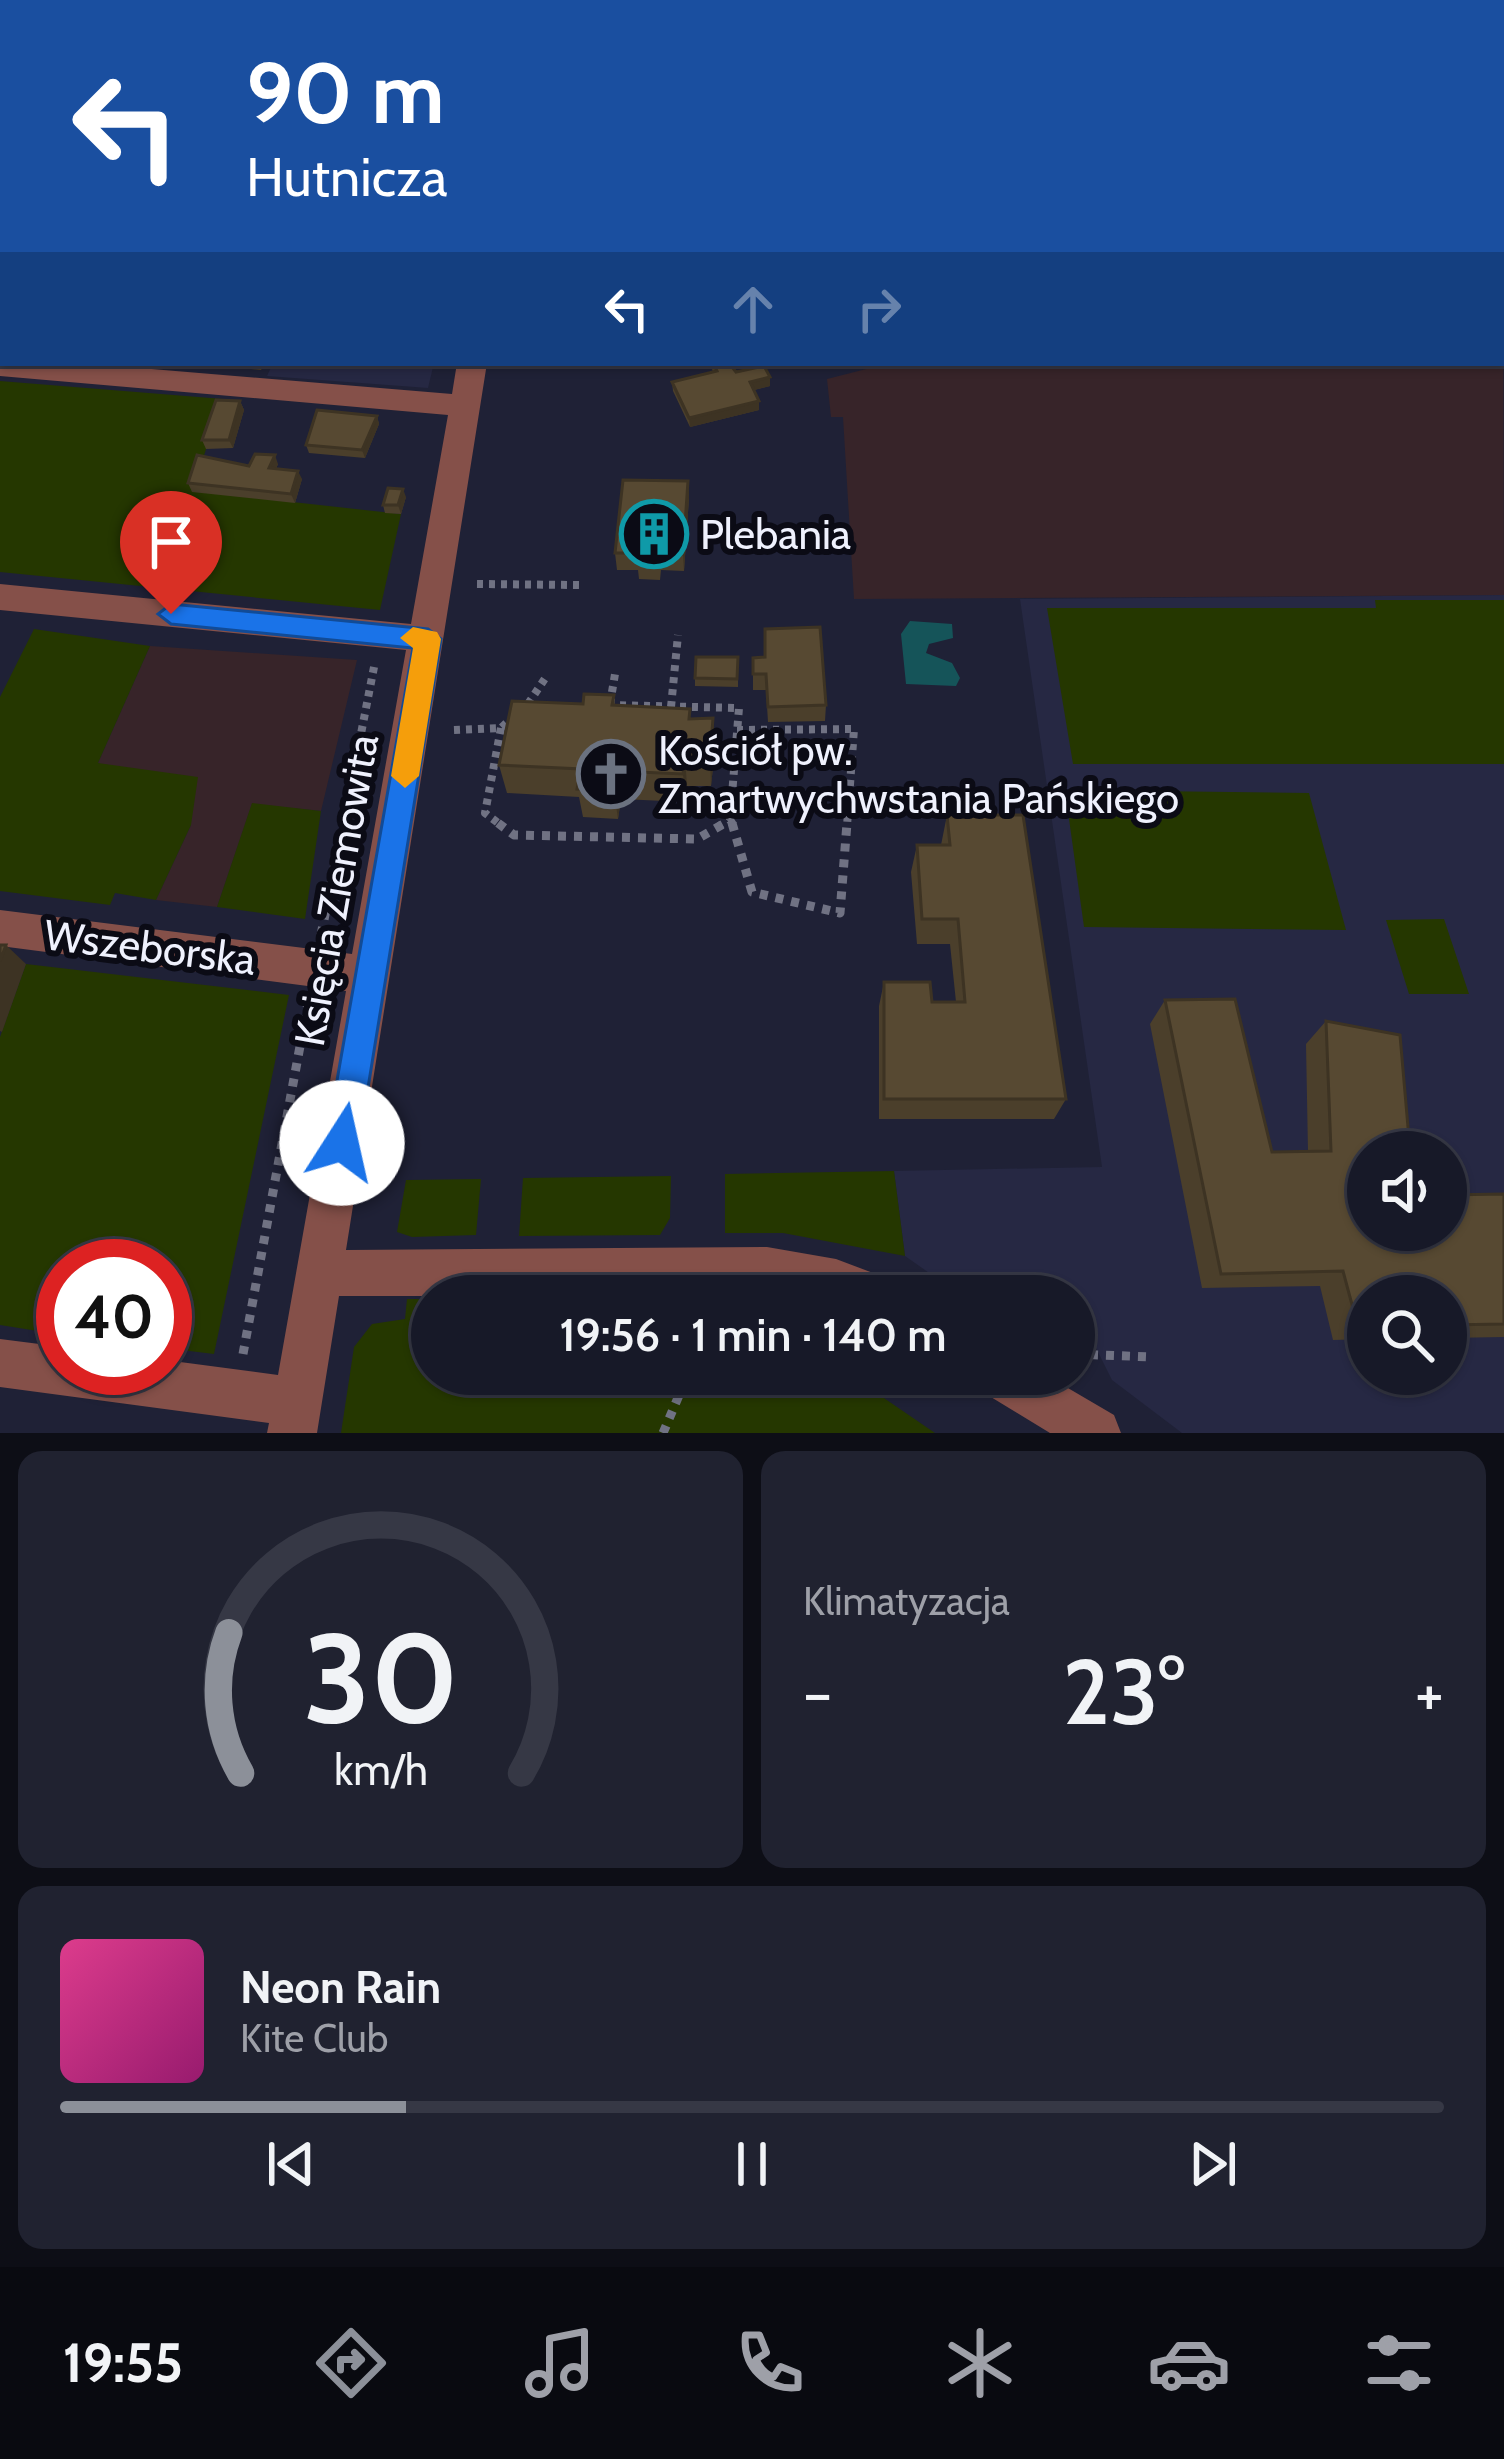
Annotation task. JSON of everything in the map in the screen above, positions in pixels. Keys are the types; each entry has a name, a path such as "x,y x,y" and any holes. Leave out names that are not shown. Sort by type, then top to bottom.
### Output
{"street":[{"path":"0,367 476,375"},
{"name":"Księcia Ziemowita","path":"295,1418 476,375"},
{"path":"0,597 428,639"},
{"name":"Wszeborska","path":"0,928 371,975"},
{"path":"320,1273 767,1270 796,1275"},
{"path":"0,1363 242,1395 295,1418"},
{"path":"1033,1395 1096,1433"}],"path":[{"path":"477,584 579,585"},
{"path":"242,1395 244,1331 370,676 385,635"},
{"path":"671,707 678,635"},
{"path":"610,705 615,674"},
{"path":"546,677 528,704 501,728 485,813 514,836 697,839 730,820"},
{"path":"528,704 548,704"},
{"path":"590,705 739,708 737,730 730,820 739,834 752,892 840,913 854,729 737,730"},
{"path":"454,730 501,728"},
{"path":"494,763 513,763"},
{"path":"1095,1355 1153,1357"},
{"path":"663,1433 679,1395"}],"shaded area":[{"path":"272,366 433,366 428,388 267,376"},
{"path":"878,366 1503,366 1504,595 854,599 843,417 831,417 827,379"},
{"path":"1504,595 1504,1433 1182,1433 1112,1380 1095,1346 1095,1275 932,1275 905,1256 894,1171 1102,1167 1020,599"},
{"path":"910,621 952,624 953,638 929,644 926,653 952,663 960,678 956,686 906,684 901,634"},
{"path":"150,646 357,660 321,811 252,804 217,907 156,900 191,825 98,763"}],"green space":[{"path":"0,381 223,399 192,491 401,514 380,610 0,572"},
{"path":"1375,600 1504,600 1504,764 1073,764 1047,608 1376,608"},
{"path":"34,629 150,646 98,763 198,777 191,825 156,900 115,893 110,905 0,891 0,697"},
{"path":"1065,790 1309,793 1346,930 1084,927"},
{"path":"252,803 321,811 305,919 217,907"},
{"path":"1444,919 1469,994 1409,994 1386,920"},
{"path":"26,964 289,995 214,1354 192,1351 192,1239 36,1239 36,1331 0,1325 0,1037"},
{"path":"894,1171 905,1256 783,1233 725,1233 725,1174"},
{"path":"671,1176 670,1218 660,1235 519,1236 523,1178"},
{"path":"481,1179 476,1235 412,1237 397,1232 406,1180"},
{"path":"407,1299 411,1299 411,1395 880,1395 935,1433 341,1433 354,1347 372,1324 405,1319"}],"building":[{"path":"714,366 731,366 736,372 764,366 770,377 750,382 759,401 689,418 672,382 717,371"},
{"path":"216,400 240,401 229,440 202,440"},
{"path":"317,410 377,416 362,450 306,445"},
{"path":"255,454 275,455 269,468 298,471 291,494 188,483 197,455 249,466"},
{"name":"Plebania","path":"623,480 688,481 683,554 659,553 659,563 637,563 638,553 615,553"},
{"path":"388,488 403,489 398,505 383,505"},
{"path":"820,627 826,705 768,707 766,674 753,674 753,658 765,657 765,629"},
{"path":"696,657 738,657 737,679 695,678"},
{"path":"584,694 614,695 612,705 690,709 689,719 713,718 710,758 685,757 683,774 617,771 614,791 577,789 581,769 499,765 512,701 583,704"},
{"path":"947,815 1023,815 1066,1099 884,1099 884,982 930,982 932,1002 965,1002 958,919 922,919 917,845 950,845"},
{"path":"1235,999 1272,1152 1331,1151 1326,1021 1400,1035 1408,1131 1347,1131 1347,1251 1467,1251 1467,1195 1504,1194 1504,1324 1467,1325 1467,1275 1347,1275 1347,1286 1343,1271 1221,1274 1165,1000"}],"slow traffic":[{"path":"405,776 428,639 413,638"}],"place":[{"name":"Plebania","path":"654,534"},
{"name":"Kościół pw. Zmartwychwstania Pańskiego","path":"611,774"}],"route":[{"path":"171,614 428,639 342,1143"}]}
